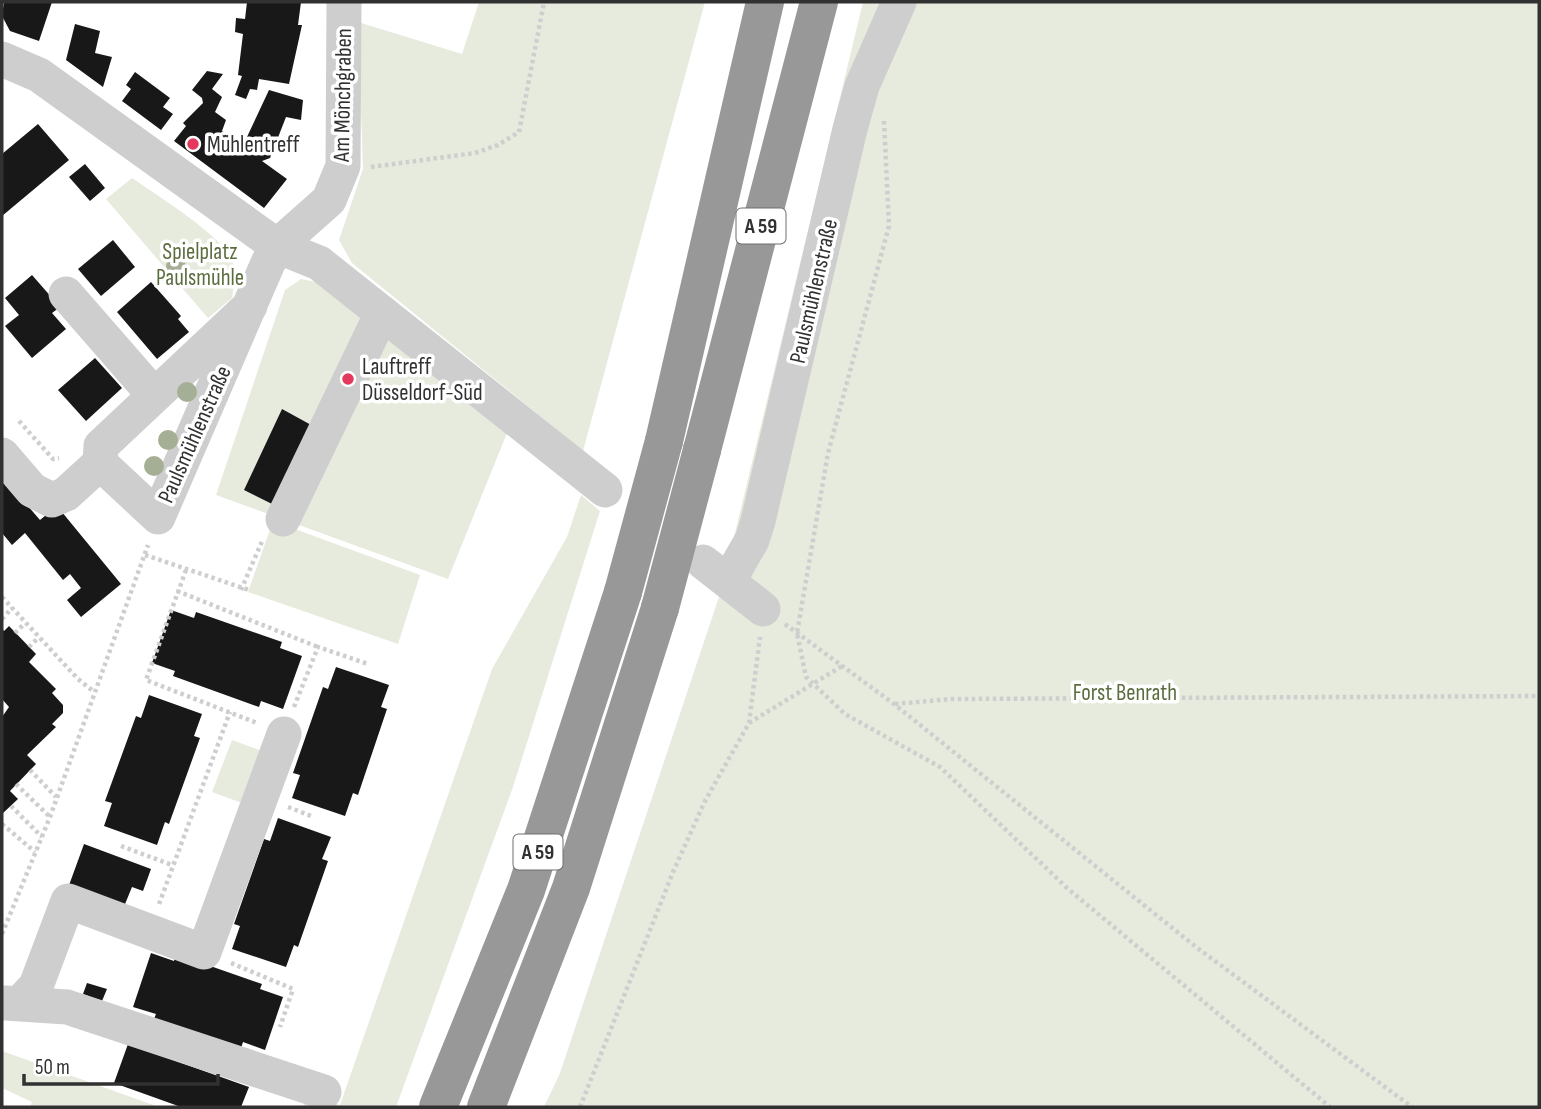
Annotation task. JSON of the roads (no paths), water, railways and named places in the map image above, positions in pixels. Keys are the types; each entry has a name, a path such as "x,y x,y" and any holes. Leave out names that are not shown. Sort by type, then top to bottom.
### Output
{"highway":[{"name":"A 59","path":"438,1107 526,890 623,592 664,441 765,2"},
{"name":"A 59","path":"486,1107 571,888 660,608 819,2"}],"street":[{"name":"Am Mönchgraben","path":"277,246 330,201 343,166 344,2"},
{"name":"Paulsmühlenstraße","path":"763,609 716,571 752,540 859,97 899,2"},
{"path":"2,59 39,75 277,246 319,263 605,490"},
{"name":"Paulsmühlenstraße","path":"250,306 101,446 99,458 158,517 277,246"},
{"path":"66,294 154,395"},
{"path":"283,519 383,313"},
{"path":"2,455 32,490 52,500 66,494 99,458"},
{"path":"11,1003 36,986 68,901 204,952 284,734"},
{"path":"11,1003 67,1007 324,1091"}],"place":[{"name":"Mühlentreff","path":"193,144"},
{"name":"Lauftreff Düsseldorf-Süd","path":"348,379"}],"park label":[{"name":"Spielplatz Paulsmühle","path":"200,264"},
{"name":"Forst Benrath","path":"1125,692"}]}
